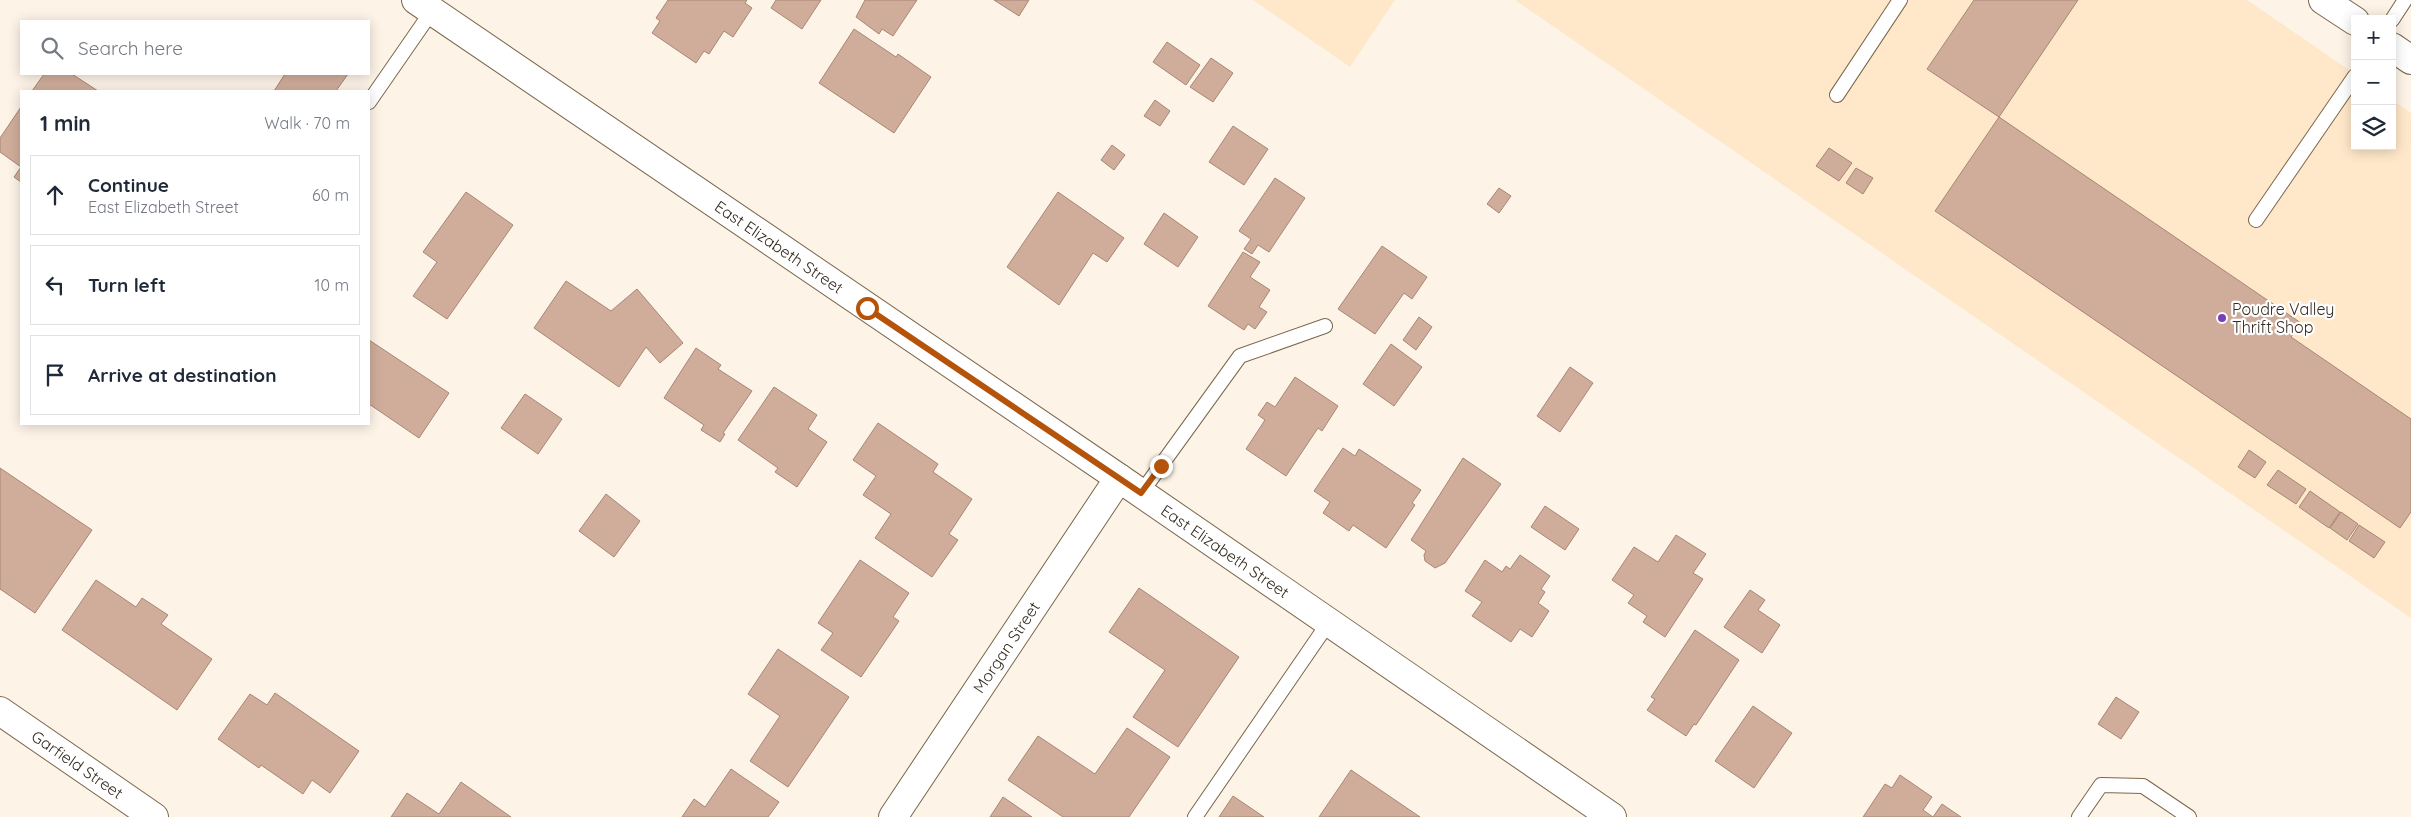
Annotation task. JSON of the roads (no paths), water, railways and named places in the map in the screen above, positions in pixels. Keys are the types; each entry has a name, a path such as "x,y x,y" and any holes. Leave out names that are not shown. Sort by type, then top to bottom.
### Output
{"street":[{"path":"2323,0 2351,19"},
{"name":"East Elizabeth Street","path":"424,5 1141,493 1612,817"},
{"path":"2396,50 2411,60"},
{"name":"Morgan Street","path":"893,817 1119,478"},
{"name":"Garfield Street","path":"0,711 154,817"}],"lane":[{"path":"1837,95 1900,0"},
{"path":"2395,15 2405,0"},
{"path":"370,100 424,5"},
{"path":"2256,220 2351,82"},
{"path":"1141,493 1240,356 1325,326"},
{"path":"1195,817 1328,622"},
{"path":"2079,817 2101,784 2143,786 2189,817"}],"place":[{"name":"Poudre Valley Thrift Shop","path":"2222,318"}]}
